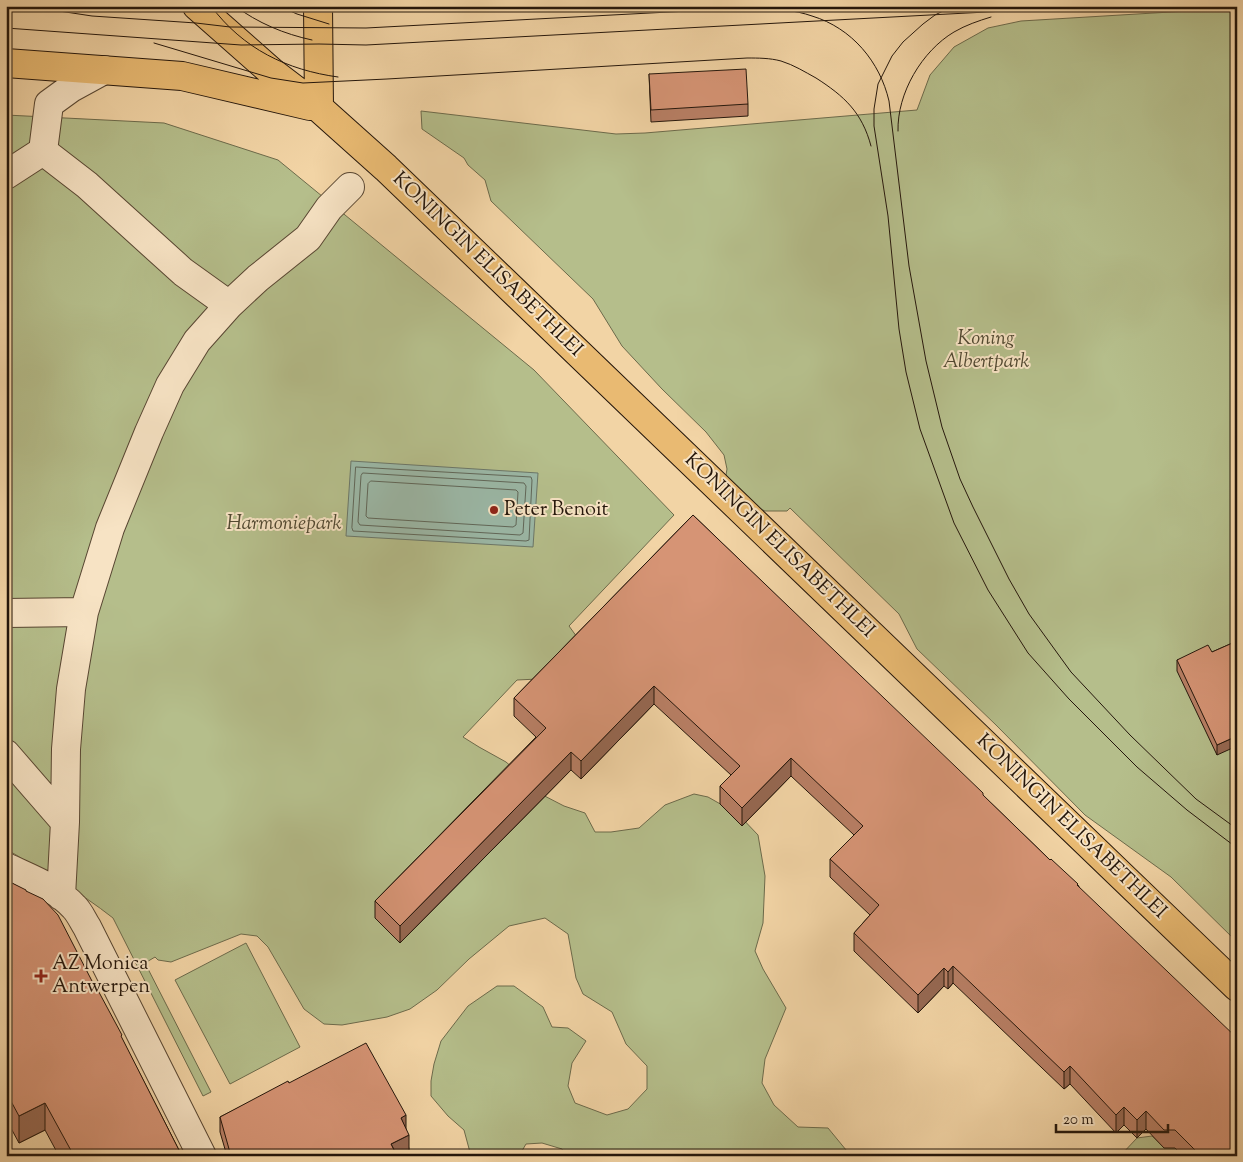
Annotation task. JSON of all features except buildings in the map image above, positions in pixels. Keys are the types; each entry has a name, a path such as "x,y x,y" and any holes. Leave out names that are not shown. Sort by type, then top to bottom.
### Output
{"main road":[{"name":"KONINGIN ELISABETHLEI","path":"198,6 273,72 319,108 386,168 1237,987"},
{"path":"6,63 182,76 319,108 318,6"}],"street":[{"path":"6,175 43,151 49,104 71,88 104,70"},
{"path":"43,151 87,185 183,272 229,305"},
{"path":"61,896 66,749 71,689 84,612 110,528 148,432 170,386 197,341 229,305 258,278 308,238 329,208 350,187"},
{"path":"6,613 84,612"},
{"path":"6,754 65,822"},
{"path":"6,867 61,896 75,908 87,927 202,1156"}],"green space":[{"name":"Koning Albertpark","path":"1237,8 1237,942 1171,877 1085,815 917,649 899,614 790,508 787,511 765,511 750,504 725,481 727,469 724,455 706,432 622,346 593,299 491,201 485,180 468,165 464,158 422,129 421,111 616,134 917,110 930,75 954,47 988,28 1021,21"},
{"name":"Harmoniepark","path":"6,115 164,123 278,160 534,370 674,515 569,626 587,651 538,679 517,680 463,737 506,762 527,780 533,790 564,806 585,813 595,832 639,828 665,805 694,794 708,797 738,814 758,835 765,876 763,923 755,951 763,969 786,1008 765,1059 762,1083 774,1105 798,1127 828,1128 851,1156 566,1156 562,1149 542,1143 526,1144 519,1156 471,1156 464,1130 448,1116 431,1096 431,1081 441,1041 468,1006 497,986 514,986 543,1007 552,1027 568,1028 586,1041 572,1063 568,1086 575,1103 607,1115 628,1109 647,1089 647,1066 626,1044 612,1012 583,994 576,978 568,934 545,918 509,926 469,959 437,990 410,1009 387,1017 342,1025 324,1024 304,1009 268,947 257,936 241,934 171,962 158,960 155,957 145,963 211,1092 203,1096 113,918 74,891 6,849"},
{"path":"246,943 300,1047 230,1084 175,980"},
{"path":"1152,1136 1164,1148 1175,1148 1183,1156 1120,1156 1137,1138"}],"water":[{"path":"351,461 538,473 533,547 346,536"}],"tram line":[{"path":"26,6 92,16 230,27 366,28 764,7"},
{"path":"211,6 237,34 267,55 301,69 338,77"},
{"path":"235,6 253,18 272,27 291,35 312,40"},
{"path":"279,6 329,24"},
{"path":"953,6 935,15 923,24 903,42 892,56 878,84 874,109 874,126 888,216 899,329 906,372 920,429 954,523 988,590 1028,653 1069,699 1137,767 1187,810 1237,848"},
{"path":"6,28 241,45 366,45 1099,6"},
{"path":"758,7 799,12 826,21 852,38 862,48 879,73 889,101 909,266 926,361 942,427 960,479 973,507 1029,614 1071,672 1130,735 1196,799 1237,829"},
{"path":"898,131 902,102 907,88 922,62 942,40 954,32 972,23 991,17"},
{"path":"154,43 271,78 303,83 747,58 773,59 804,71 843,98 863,124 871,146"}],"place":[{"name":"Peter Benoit","path":"494,510"},
{"name":"AZ Monica Antwerpen","path":"41,976"}]}
